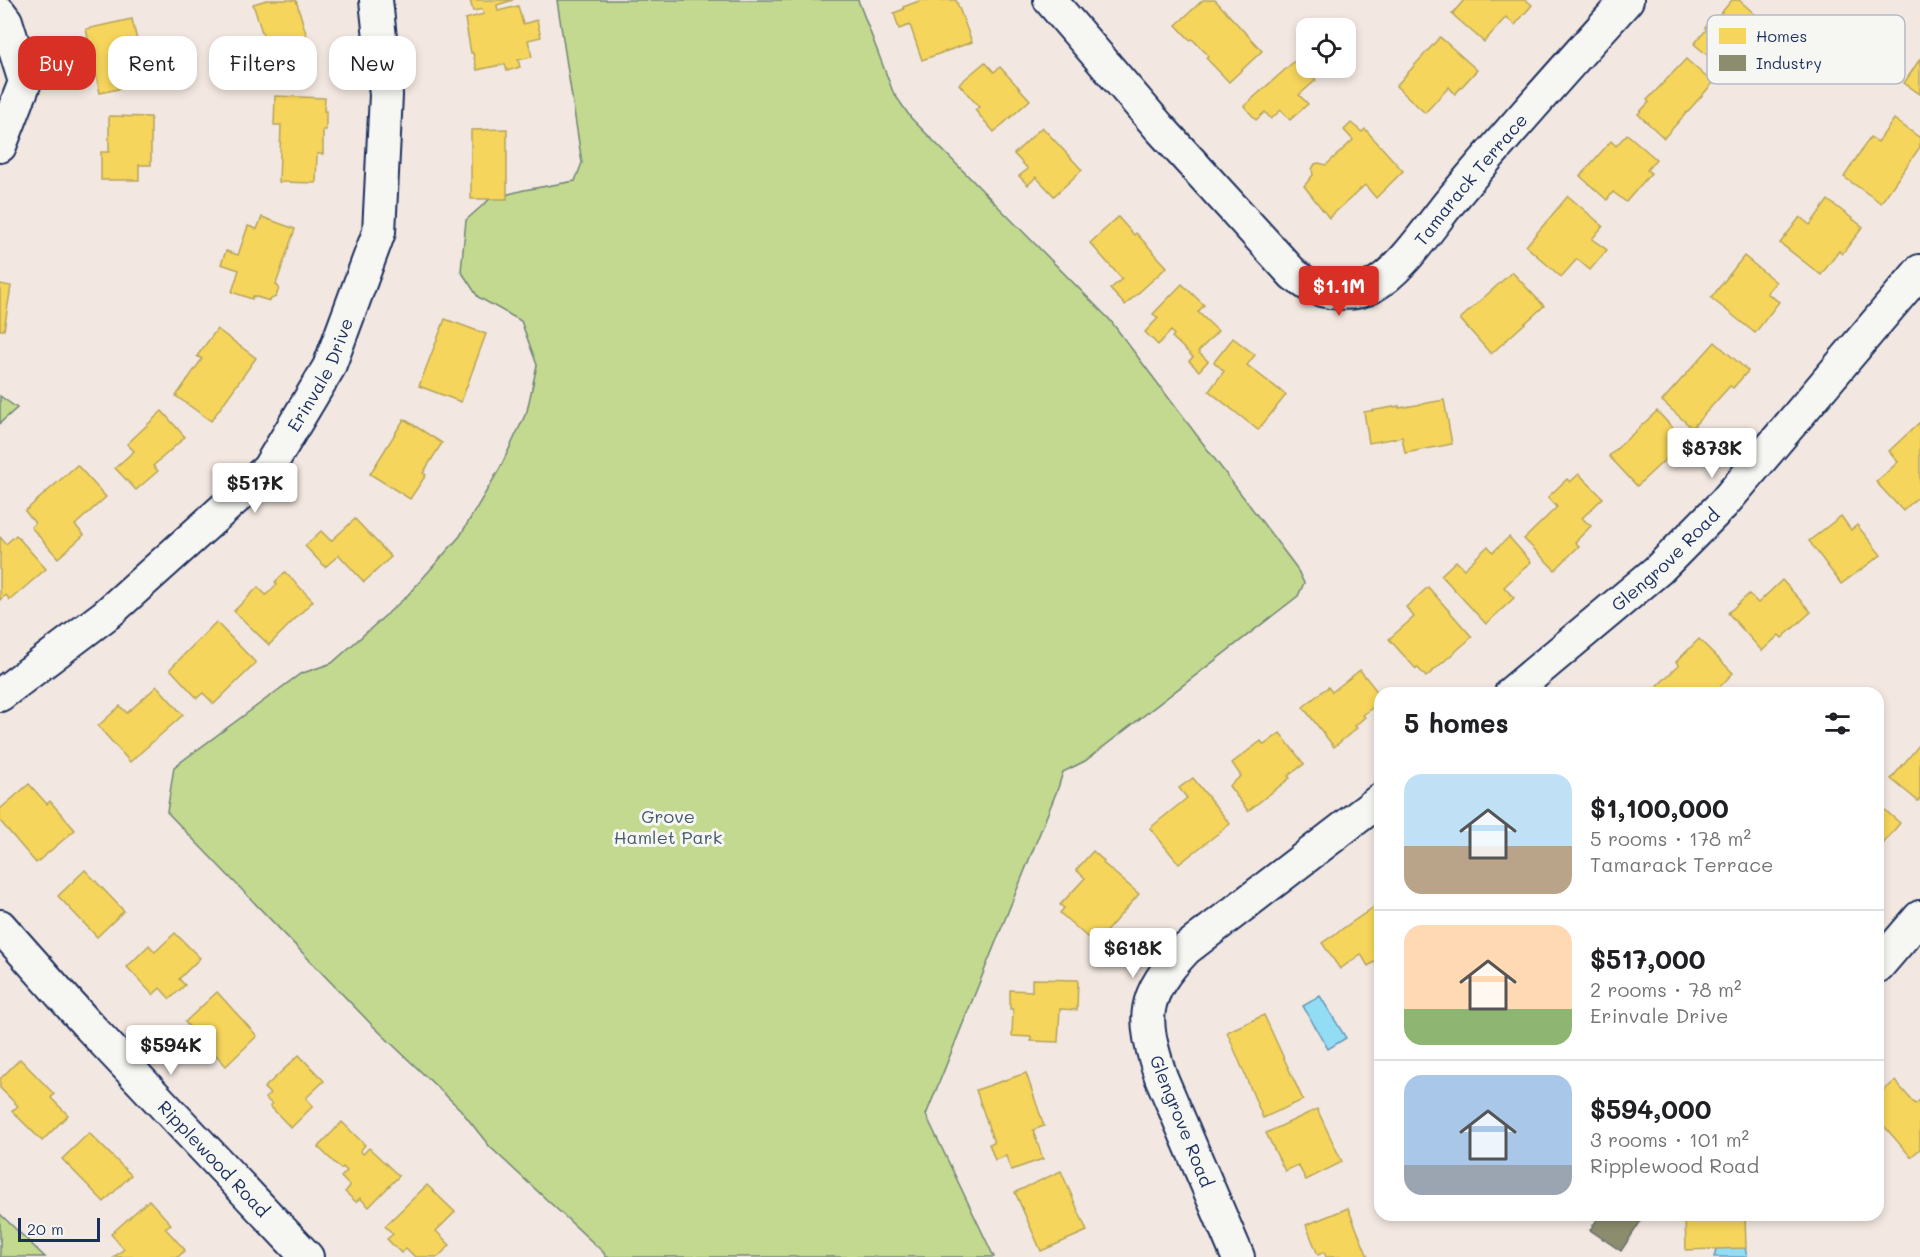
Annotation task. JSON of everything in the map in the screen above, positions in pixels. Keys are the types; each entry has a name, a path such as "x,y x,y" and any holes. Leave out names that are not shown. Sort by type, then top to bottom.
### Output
{"street":[{"name":"Erinvale Drive","path":"0,695 107,614 268,469 329,367 379,232 386,95 376,0"},
{"name":"Tamarack Terrace","path":"1050,0 1174,144 1294,275 1311,286 1330,292 1352,292 1370,288 1385,278 1627,0"},
{"path":"0,13 6,21 25,82 0,146"},
{"name":"Glengrove Road","path":"1518,687 1658,570 1724,503 1920,271"},
{"name":"Glengrove Road","path":"1231,1255 1152,1051 1148,1028 1148,1007 1168,968 1186,949 1374,805"},
{"path":"1884,959 1920,916"},
{"name":"Ripplewood Road","path":"0,926 87,1024 308,1257"}],"green space":[{"name":"Grove Hamlet Park","path":"557,0 858,0 893,92 911,118 1110,320 1296,567 1304,583 1298,596 1085,761 1063,772 926,1115 994,1257 606,1257 490,1147 460,1109 372,1025 167,812 174,767 300,674 332,663 406,597 460,536 500,468 527,411 537,365 521,321 478,297 461,271 466,220 490,199 575,181 582,163"},
{"path":"0,396 17,408 0,423"},
{"path":"0,1214 45,1257 0,1257"}],"water":[{"path":"1320,996 1346,1038 1328,1049 1303,1006"},
{"path":"1717,1246 1745,1247 1747,1257 1714,1257"}],"building: Homes":[{"path":"267,0 296,0 307,36 263,36 253,4"},
{"path":"470,0 513,0 497,5 498,11 518,6 523,24 537,20 541,37 528,40 532,57 518,60 520,67 507,71 505,64 477,70 473,53 471,53 465,19 484,14 482,9 473,11"},
{"path":"922,0 956,0 972,42 922,60 910,25 899,29 894,13"},
{"path":"1203,0 1215,0 1262,51 1229,82 1206,58 1208,55 1176,25"},
{"path":"1464,0 1526,0 1532,5 1515,25 1506,17 1484,42 1452,14"},
{"path":"1732,0 1739,0 1756,15 1719,15"},
{"path":"132,19 136,36 108,36 108,90 114,90 100,93 96,75 96,36 88,36 86,29"},
{"path":"1707,29 1707,55 1694,44"},
{"path":"1440,37 1477,70 1455,94 1449,87 1425,113 1396,86"},
{"path":"1686,59 1707,78 1707,84 1712,84 1664,138 1638,114 1649,102 1647,100"},
{"path":"1920,59 1920,94 1905,82"},
{"path":"1296,60 1296,78 1314,78 1316,80 1299,95 1308,104 1290,120 1281,110 1271,119 1265,112 1256,120 1244,106"},
{"path":"985,62 994,72 1000,67 1030,100 994,132 975,110 979,107 959,84"},
{"path":"275,96 325,98 326,130 323,130 323,154 317,154 316,183 279,182 281,125 274,125"},
{"path":"109,116 151,117 151,165 139,165 139,180 101,180 101,152 109,152"},
{"path":"1894,119 1920,138 1920,147 1881,203 1844,177 1870,137 1878,142"},
{"path":"1351,123 1362,132 1365,129 1403,171 1376,198 1365,185 1329,218 1304,186 1313,175 1312,169 1315,164 1326,165 1353,140 1344,130"},
{"path":"1042,127 1082,170 1054,196 1036,177 1028,185 1019,176 1028,169 1014,154"},
{"path":"507,129 507,199 471,199 471,130"},
{"path":"1627,134 1656,159 1647,170 1651,173 1626,202 1613,192 1607,200 1580,176 1611,141 1616,146"},
{"path":"1568,196 1603,226 1592,239 1607,250 1590,270 1577,259 1561,277 1526,246"},
{"path":"1828,200 1863,227 1842,254 1839,251 1821,275 1780,243 1800,217 1810,225"},
{"path":"262,217 295,229 276,284 279,288 276,297 270,301 253,296 252,299 232,292 239,270 221,264 226,251 238,255 248,226 257,229"},
{"path":"1118,217 1167,267 1125,305 1110,289 1122,279 1090,243"},
{"path":"1744,256 1776,282 1767,293 1779,302 1755,333 1711,298"},
{"path":"1512,272 1544,306 1491,354 1460,319"},
{"path":"0,284 11,286 4,330 0,330"},
{"path":"1182,284 1204,305 1198,312 1218,331 1198,352 1208,361 1199,371 1189,361 1193,357 1172,337 1174,335 1171,331 1158,345 1145,332 1158,318 1153,314"},
{"path":"445,319 486,334 461,402 419,386"},
{"path":"217,329 256,358 211,421 176,396 202,359 197,356"},
{"path":"1233,338 1255,355 1247,365 1286,395 1258,430 1209,391 1224,371 1214,362"},
{"path":"1715,342 1748,371 1733,388 1730,386 1692,428 1662,401"},
{"path":"1444,400 1452,444 1405,453 1402,437 1369,443 1364,412"},
{"path":"162,411 185,437 153,466 158,471 136,490 115,468 134,451 127,444"},
{"path":"1657,411 1685,441 1637,486 1609,456"},
{"path":"404,419 442,443 423,473 426,475 410,499 370,474"},
{"path":"1920,422 1920,495 1903,511 1876,482 1898,462 1889,451"},
{"path":"77,465 106,497 75,525 84,535 58,558 31,527 35,523 25,511"},
{"path":"1579,474 1603,498 1582,518 1591,526 1575,542 1579,546 1555,570 1524,539 1557,507 1548,497 1567,479 1570,482"},
{"path":"1841,516 1851,530 1857,525 1881,555 1841,584 1809,541"},
{"path":"355,519 391,557 364,582 339,555 325,567 305,546 321,531 331,541"},
{"path":"16,535 46,569 10,600 6,595 0,600 0,537 6,544"},
{"path":"1509,537 1531,562 1504,587 1514,598 1486,624 1441,575 1456,561 1464,569 1488,546 1493,552"},
{"path":"285,572 313,601 269,645 234,611 258,587 266,595"},
{"path":"1782,580 1811,612 1782,638 1779,635 1762,651 1728,613 1749,594 1758,603"},
{"path":"1428,587 1472,637 1426,677 1389,639 1414,617 1406,607"},
{"path":"216,622 256,663 214,704 203,693 197,698 170,669"},
{"path":"1699,639 1733,673 1720,687 1656,687 1679,665 1676,662"},
{"path":"1360,670 1374,688 1374,707 1363,715 1365,717 1355,726 1357,728 1334,747 1303,707 1328,687 1332,692"},
{"path":"157,686 183,715 130,762 98,726 120,706 127,713"},
{"path":"1280,733 1304,764 1248,811 1229,786 1241,776 1232,763 1261,741 1264,745"},
{"path":"1920,744 1920,799 1918,801 1891,779"},
{"path":"1193,778 1230,824 1179,864 1150,828 1187,798 1179,788"},
{"path":"29,784 47,804 50,801 75,830 36,863 0,821 0,809"},
{"path":"1884,809 1900,823 1884,843"},
{"path":"1093,851 1104,861 1103,863 1139,894 1095,944 1060,913 1064,908 1060,905 1085,878 1076,870"},
{"path":"85,870 124,911 97,937 58,896"},
{"path":"1374,907 1374,962 1368,966 1361,954 1340,969 1322,943"},
{"path":"175,933 200,958 179,979 185,985 170,999 160,988 153,995 127,967 149,945 155,952"},
{"path":"1032,979 1078,980 1077,1010 1060,1009 1058,1042 1031,1041 1031,1037 1012,1036 1013,1009 1010,1009 1010,990 1032,991"},
{"path":"217,992 257,1036 226,1066 185,1022"},
{"path":"1264,1015 1303,1100 1263,1118 1227,1032"},
{"path":"299,1055 324,1081 306,1098 313,1106 291,1128 270,1106 272,1104 265,1098 270,1094 264,1088"},
{"path":"20,1059 54,1094 51,1098 68,1115 42,1141 12,1111 18,1106 0,1088 0,1079"},
{"path":"1026,1073 1044,1126 1033,1130 1043,1159 1011,1170 1006,1156 995,1160 989,1144 994,1143 976,1090"},
{"path":"1895,1081 1915,1104 1920,1100 1920,1149 1911,1157 1884,1126 1884,1090"},
{"path":"1317,1109 1342,1162 1306,1180 1298,1165 1285,1171 1266,1133"},
{"path":"342,1122 365,1145 360,1151 363,1154 369,1148 399,1176 369,1207 360,1198 356,1202 345,1192 350,1186 341,1177 347,1171 343,1167 341,1169 318,1147"},
{"path":"89,1133 131,1175 104,1202 62,1159"},
{"path":"1061,1171 1087,1231 1041,1251 1015,1192"},
{"path":"427,1185 455,1212 436,1231 450,1245 438,1257 415,1257 406,1248 401,1253 387,1239 393,1234 385,1226"},
{"path":"149,1200 171,1224 165,1228 185,1250 178,1257 114,1257 124,1249 111,1234"},
{"path":"1348,1208 1368,1257 1326,1257 1324,1252 1318,1255 1306,1225"},
{"path":"1685,1221 1745,1221 1746,1248 1686,1250"}],"building: Industry":[{"path":"1596,1221 1641,1221 1621,1251 1590,1230"}]}
